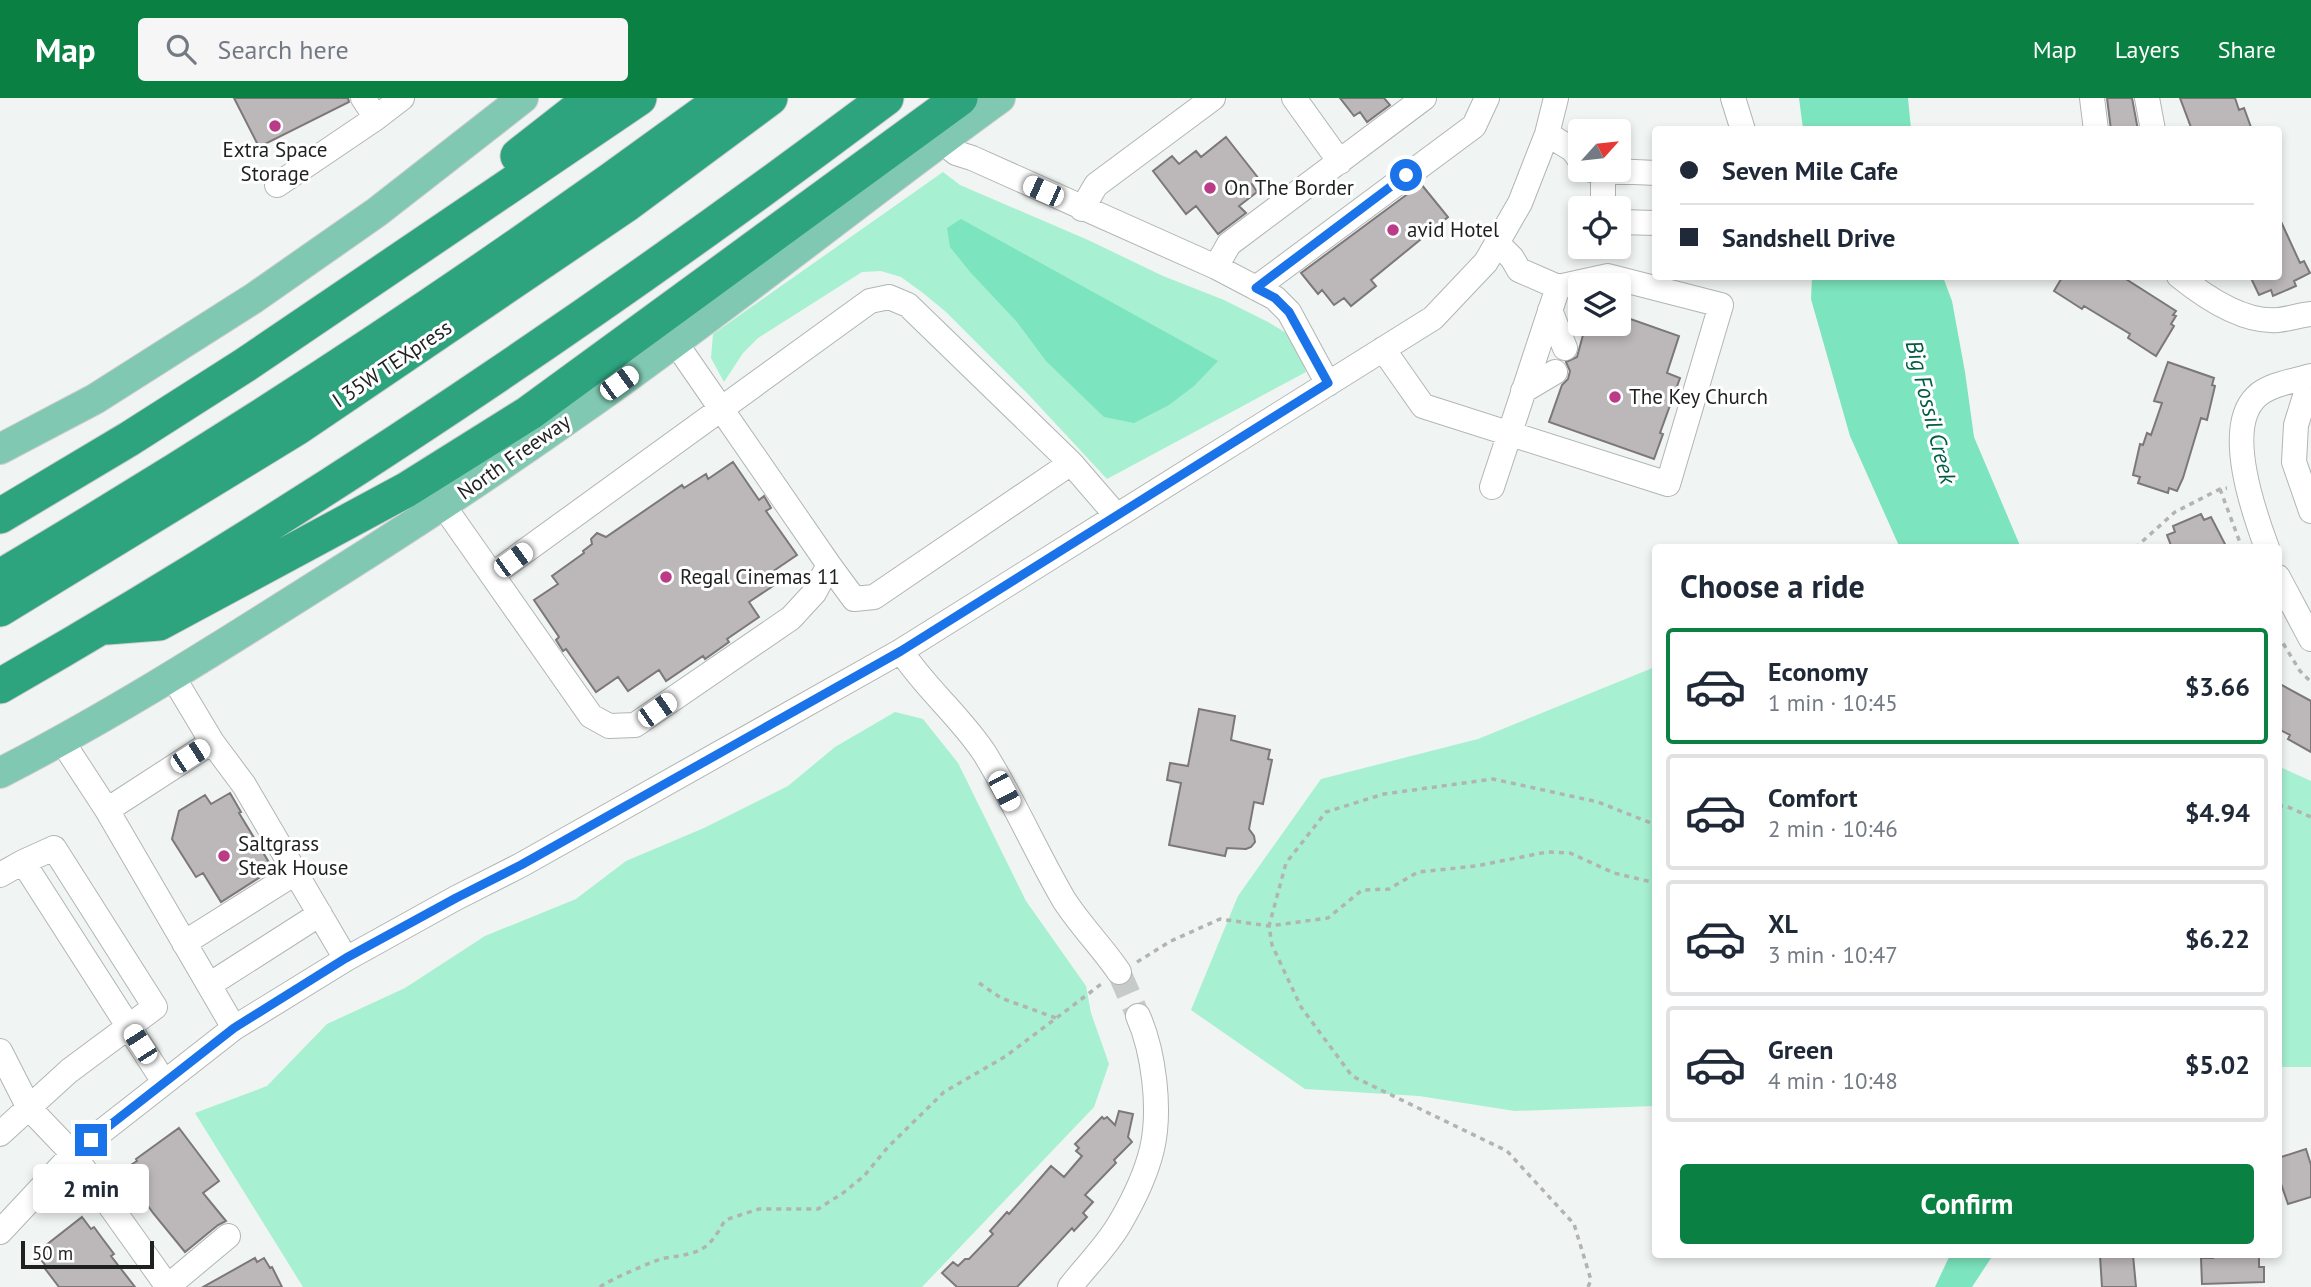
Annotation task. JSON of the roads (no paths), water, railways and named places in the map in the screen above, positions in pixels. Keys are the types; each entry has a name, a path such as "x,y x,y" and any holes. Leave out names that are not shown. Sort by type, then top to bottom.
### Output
{"highway":[{"path":"246,366 261,334 403,239 537,142 592,98"},
{"path":"0,516 246,366 605,124 639,98"},
{"name":"I 35W TEXpress","path":"0,577 135,497 444,297 610,182 724,98"},
{"name":"I 35W TEXpress","path":"0,609 299,427 616,211 770,98"},
{"path":"800,163 844,98"},
{"path":"0,686 103,627 308,499 558,334 800,163 886,98"},
{"path":"103,627 159,623 405,490 529,413 960,98"}],"main road":[{"path":"0,450 95,400 254,298 377,212 523,98"},
{"name":"North Freeway","path":"0,773 62,741 173,677 443,505 582,410 1000,98"}],"street":[{"path":"277,185 369,108 402,98"},
{"path":"1082,209 1096,185 1213,98"},
{"path":"1294,98 1340,162"},
{"path":"1216,267 1229,244 1424,98"},
{"path":"1256,288 1474,127 1487,98"},
{"path":"1733,98 1742,126"},
{"path":"2092,98 2095,126"},
{"path":"2147,98 2152,126"},
{"path":"0,1233 73,1154 234,1028 346,958 521,865 901,651 1433,318 1486,262 1520,203 1548,135 1549,100"},
{"path":"1548,135 1568,147"},
{"path":"940,141 956,153 1216,267 1275,298 1289,312 1328,383"},
{"path":"1631,172 1652,173"},
{"path":"1631,222 1652,223"},
{"path":"1497,243 1513,258 1519,270 1554,298 1565,348"},
{"path":"1383,349 1423,406 1510,433 1668,484 1721,305 1608,276 1554,298 1524,391 1510,433 1492,487"},
{"path":"2185,280 2224,305 2251,318 2277,320 2311,314"},
{"path":"2212,280 2224,305"},
{"path":"492,575 870,301 889,297 908,305 1070,463 1116,515"},
{"path":"675,342 853,600 874,597 1070,463"},
{"path":"1524,391 1555,372"},
{"path":"2266,544 2246,485 2243,439 2248,409 2255,398 2265,390 2311,376"},
{"path":"2311,376 2296,425 2294,462 2311,512"},
{"path":"443,505 591,716 609,726 635,725 791,618 814,593 829,565"},
{"path":"2282,585 2311,639"},
{"path":"901,651 915,673 950,709 984,754 1066,902 1119,972"},
{"path":"173,677 212,742 244,785 346,958"},
{"path":"62,741 107,810 234,1028"},
{"path":"107,810 212,742"},
{"path":"0,875 54,848 155,1007 127,1025 69,1071 0,1133"},
{"path":"23,862 164,1082"},
{"path":"184,943 295,873"},
{"path":"209,985 320,914"},
{"path":"1070,1287 1119,1226 1133,1199 1152,1147 1155,1104 1150,1052 1138,1016"},
{"path":"0,1051 29,1108 73,1154 168,1287 228,1236"}],"water":[{"path":"1799,98 1908,98 1911,126 1803,126"},
{"path":"961,219 1218,361 1194,386 1169,405 1134,423 1104,417 1046,361 1017,322 950,247 947,228"},
{"name":"Big Fossil Creek","path":"1812,280 1944,280 1952,301 1974,437 2019,544 1898,544 1850,436 1811,299"},
{"path":"1949,1258 1991,1258 1972,1287 1935,1287"}],"tunnel":[{"path":"1119,972 1138,1016"}],"place":[{"name":"Extra Space Storage","path":"275,126"},
{"name":"On The Border","path":"1210,188"},
{"name":"avid Hotel","path":"1393,230"},
{"name":"The Key Church","path":"1615,397"},
{"name":"Regal Cinemas 11","path":"666,577"},
{"name":"Saltgrass Steak House","path":"224,856"}]}
